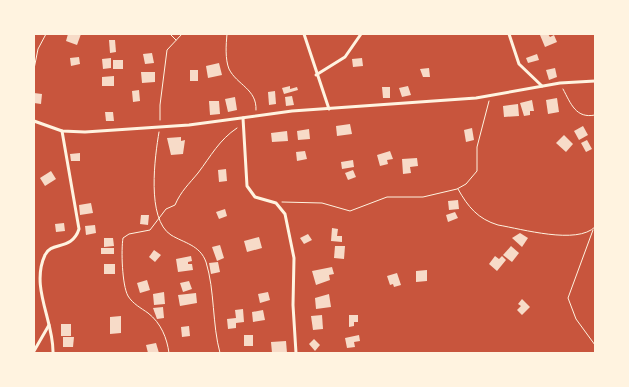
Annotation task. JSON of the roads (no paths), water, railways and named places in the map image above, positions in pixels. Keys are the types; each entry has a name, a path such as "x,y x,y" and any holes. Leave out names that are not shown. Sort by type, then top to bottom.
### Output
{"street":[{"path":"304,34 316,75 329,109"},
{"path":"316,75 345,57 361,34"},
{"path":"508,34 519,64 543,86"},
{"path":"34,121 62,130 85,132 490,96 560,83 595,81"},
{"path":"243,118 246,186 255,197 276,202 285,214 294,258 296,353"},
{"path":"53,353 41,287 44,258 50,249 71,242 77,237 79,229 62,130"},
{"path":"34,350 49,324"}]}
